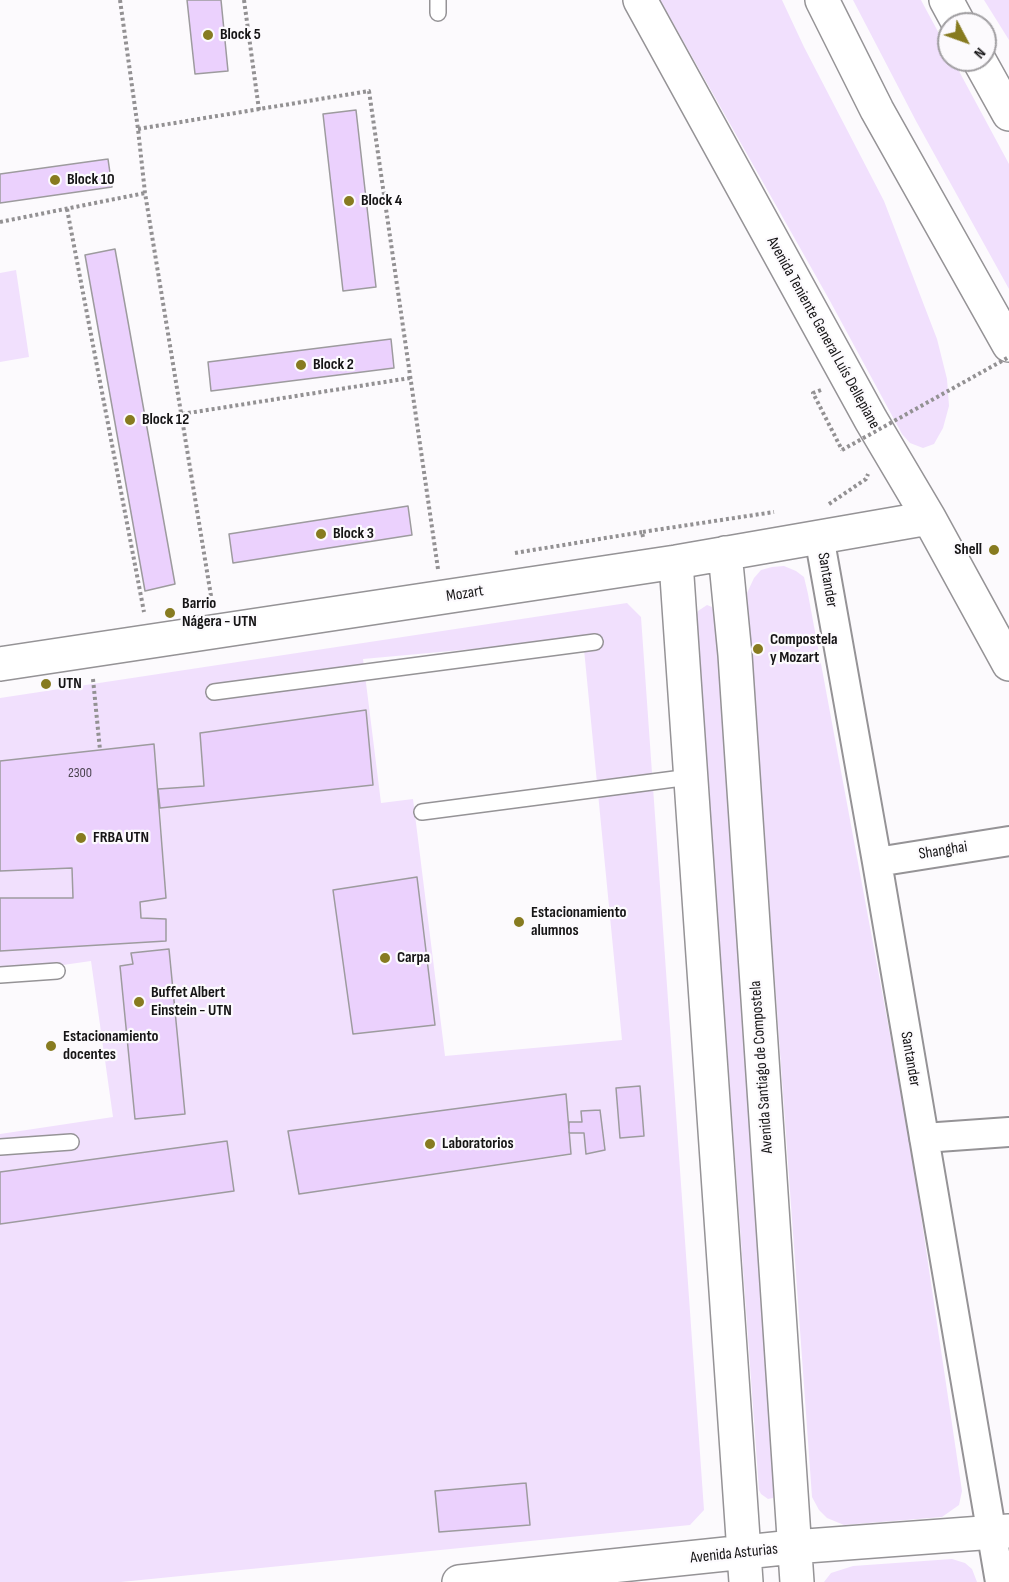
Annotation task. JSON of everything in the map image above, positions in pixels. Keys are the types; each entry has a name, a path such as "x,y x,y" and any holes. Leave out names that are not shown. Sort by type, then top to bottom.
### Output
{"main road":[{"name":"Avenida Teniente General Luís Dellepiane","path":"640,0 871,420 929,518 1009,664"},
{"path":"822,0 878,110 1009,345"},
{"path":"986,72 1009,114"},
{"name":"Mozart","path":"0,664 217,632 440,582 676,562 929,518"},
{"name":"Avenida Santiago de Compostela","path":"725,553 735,655 797,1582"},
{"path":"676,562 745,1568"},
{"name":"Avenida Asturias","path":"459,1582 745,1568 793,1547 1000,1532"}],"street":[{"name":"Santander","path":"819,536 924,1138 1000,1532 1000,1582"},
{"name":"Shanghai","path":"877,862 1009,841"},
{"path":"924,1138 1009,1132"}],"lane":[{"path":"214,692 595,642"},
{"path":"422,812 690,777"},
{"path":"0,975 57,971"},
{"path":"0,1148 71,1142"}],"path":[{"path":"120,0 145,194 217,632"},
{"path":"244,0 259,110"},
{"path":"138,129 369,91 440,582"},
{"path":"0,222 145,194"},
{"path":"67,209 149,642"},
{"path":"826,398 821,389 813,393 842,450 1009,357"},
{"path":"182,414 410,378"},
{"path":"506,555 642,532"},
{"path":"440,582 449,565"},
{"path":"90,651 100,750"}],"shaded area":[{"path":"660,0 782,0 884,201 937,339 947,379 949,406 943,428 934,444 923,448 910,443 902,434 830,301"},
{"path":"853,0 921,0 937,30 937,72 959,72 1009,164 1009,289 916,121"},
{"path":"984,0 1009,0 1009,40 997,21 997,12 992,12"},
{"path":"16,270 29,357 0,362 0,273"},
{"path":"784,566 804,577 808,594 910,1142 962,1491 959,1505 942,1517 844,1525 827,1518 819,1510 812,1497 747,593 754,578 761,570"},
{"path":"627,603 641,617 704,1510 690,1525 121,1582 0,1582 0,1224 234,1190 227,1141 0,1172 0,1134 113,1117 91,961 0,974 0,951 166,941 166,919 141,918 140,902 166,897 160,808 373,785 365,710 200,733 204,786 158,789 154,744 0,761 0,698","holes":["583,639 622,1040 445,1056 413,799 381,803 363,659","417,878 435,1025 353,1034 333,890","169,950 185,1114 136,1119 120,966 133,964 131,954","639,1086 644,1135 620,1138 616,1088","566,1094 569,1122 582,1122 582,1111 600,1110 605,1150 586,1154 584,1133 569,1133 571,1155 299,1194 288,1131","526,1483 529,1525 439,1532 436,1491"]},
{"path":"707,605 712,607 717,621 776,1491 773,1498 768,1499 759,1490 696,618 698,611"},
{"path":"72,868 73,898 0,898 0,871"},
{"path":"952,1559 965,1563 972,1569 977,1582 824,1582 831,1573 853,1566"}],"building":[{"name":"Block 5","path":"187,0 221,0 228,71 195,74"},
{"name":"Block 4","path":"356,110 376,287 343,291 323,114"},
{"name":"Block 10","path":"108,159 112,187 0,203 0,174"},
{"name":"Block 12","path":"115,249 175,584 145,591 85,255"},
{"name":"Block 2","path":"391,339 394,368 211,391 208,362"},
{"name":"Block 3","path":"408,506 412,535 233,563 229,534"},
{"path":"366,710 373,785 160,808 158,789 204,786 200,733"},
{"name":"FRBA UTN","path":"154,744 166,898 140,902 141,918 166,919 166,941 0,951 0,898 73,898 72,868 0,871 0,761"},
{"name":"Carpa","path":"417,877 435,1025 353,1034 333,890"},
{"path":"169,949 185,1114 135,1119 120,966 133,964 131,953"},
{"path":"640,1086 644,1136 620,1138 616,1088"},
{"name":"Laboratorios","path":"566,1094 571,1154 299,1194 288,1131"},
{"path":"600,1110 605,1150 586,1154 584,1133 569,1133 569,1122 582,1122 581,1111"},
{"path":"227,1141 234,1191 0,1224 0,1172"},
{"path":"526,1483 530,1525 439,1532 435,1491"}],"place":[{"name":"Block 5","path":"208,35"},
{"name":"Block 10","path":"55,180"},
{"name":"Block 4","path":"349,201"},
{"name":"Block 2","path":"301,365"},
{"name":"Block 12","path":"130,420"},
{"name":"Block 3","path":"321,534"},
{"name":"Shell","path":"994,550"},
{"name":"Barrio Nágera - UTN","path":"170,613"},
{"name":"Compostela y Mozart","path":"758,649"},
{"name":"UTN","path":"46,684"},
{"name":"FRBA UTN","path":"81,838"},
{"name":"Estacionamiento alumnos","path":"519,922"},
{"name":"Carpa","path":"385,958"},
{"name":"Buffet Albert Einstein - UTN","path":"139,1002"},
{"name":"Estacionamiento docentes","path":"51,1046"},
{"name":"Laboratorios","path":"430,1144"}]}
